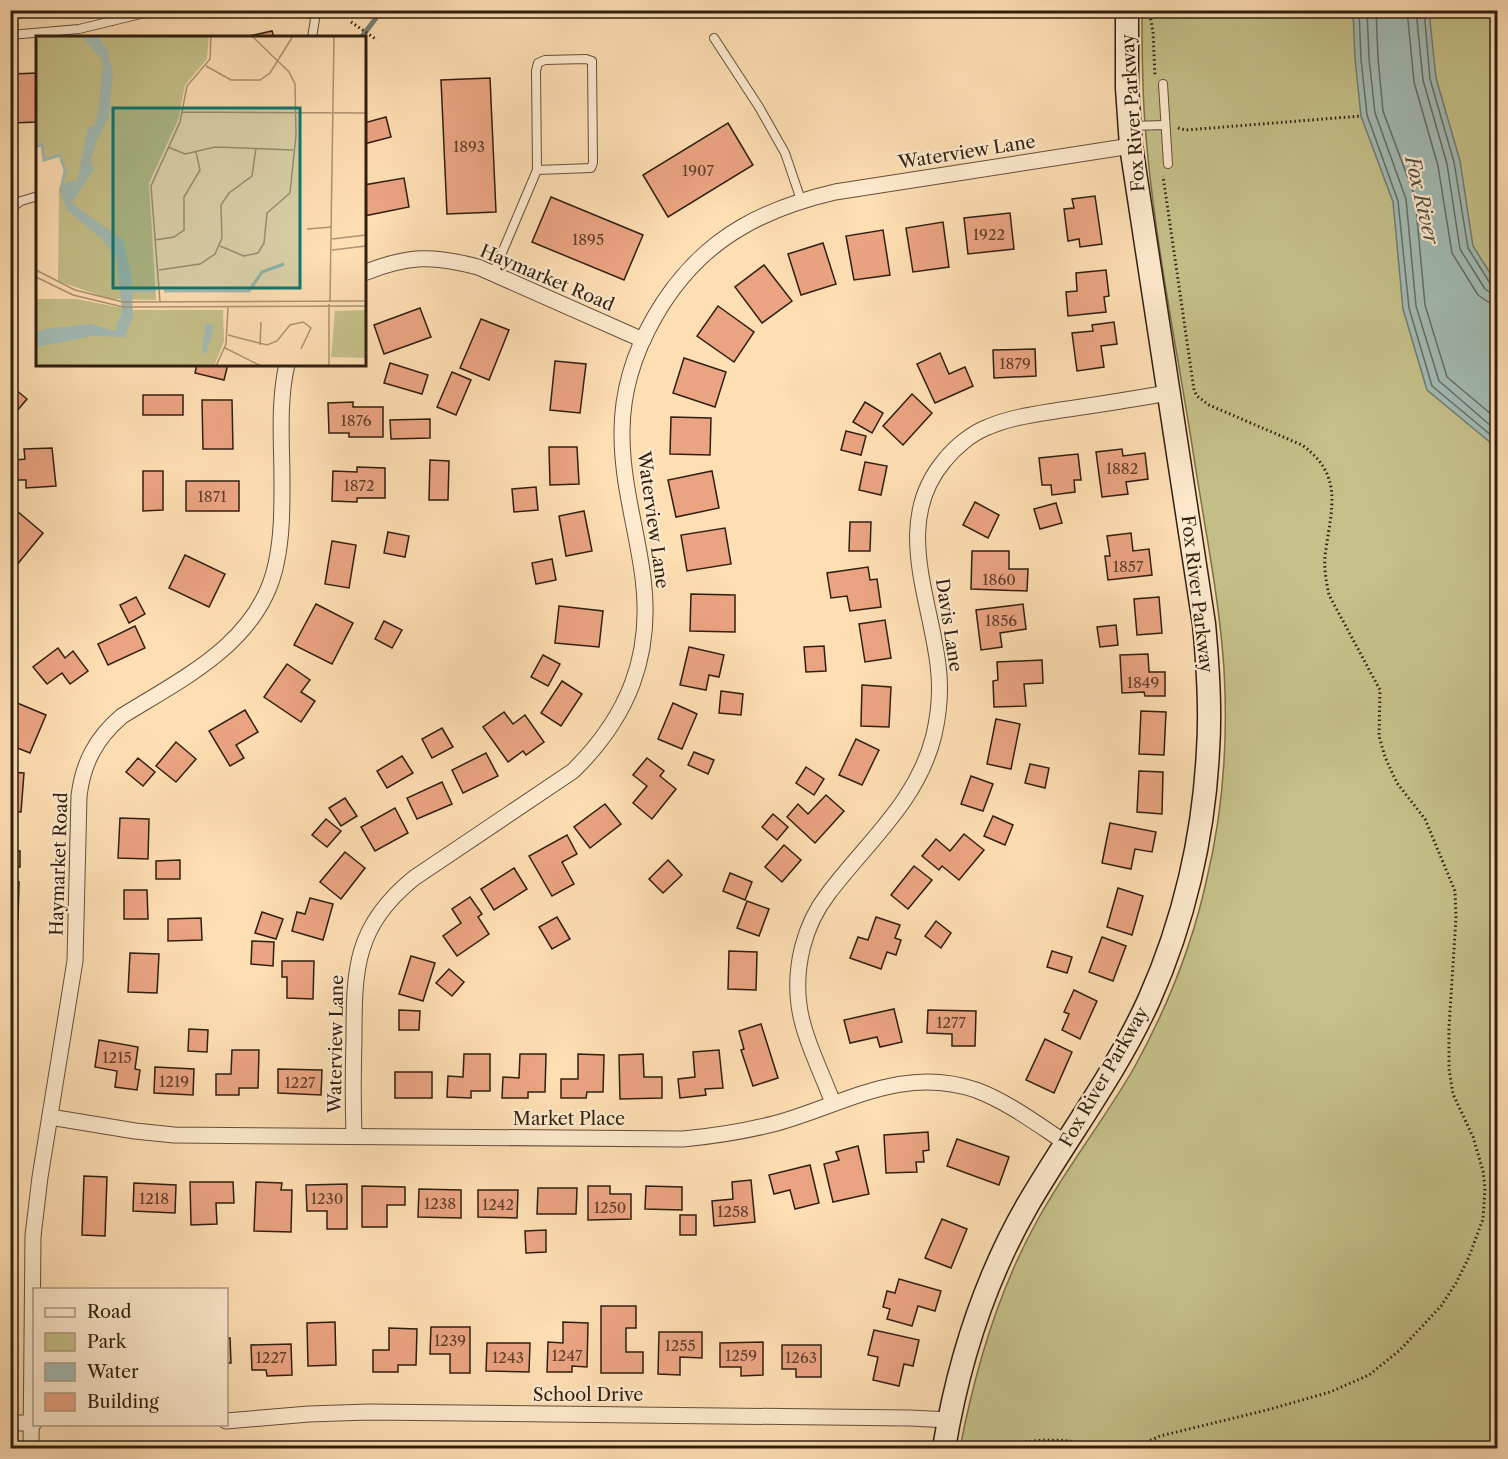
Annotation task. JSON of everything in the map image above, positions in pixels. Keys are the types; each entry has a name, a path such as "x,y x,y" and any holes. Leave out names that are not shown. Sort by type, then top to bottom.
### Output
{"street":[{"name":"Fox River Parkway","path":"944,1449 969,1340 989,1285 1022,1215 1126,1046 1150,998 1170,944 1189,881 1203,809 1208,750 1209,685 1204,624 1131,136 1127,88 1127,10"},
{"name":"Waterview Lane","path":"354,1136 356,968 362,945 381,910 414,878 573,771 594,751 613,724 636,676 643,645 646,616 643,578 624,470 622,433 627,388 635,360 643,340 667,299 696,264 740,228 769,212 801,200 1131,136"},
{"name":"Haymarket Road","path":"366,272 405,260 428,257 453,261 493,274 643,340"},
{"name":"Haymarket Road","path":"31,1449 33,1236 40,1177 75,961 79,795 82,772 95,747 110,726 221,653 244,629 260,606 276,567 281,538 281,391 287,366"},
{"name":"Davis Lane","path":"833,1103 800,1012 798,976 801,953 807,933 827,896 898,811 917,782 934,735 939,701 939,666 917,549 919,514 935,472 945,459 967,439 986,427 1011,418 1168,393"},
{"name":"Market Place","path":"50,1116 135,1131 174,1135 683,1139 739,1132 779,1122 879,1087 908,1083 950,1084 975,1090 1003,1103 1066,1143"},
{"name":"School Drive","path":"228,1421 309,1413 369,1412 949,1420"},
{"path":"10,1423 33,1423"}],"lane":[{"path":"107,10 112,21"},
{"path":"10,35 79,29 157,10"},
{"path":"310,10 315,19 312,36"},
{"path":"714,38 759,107 785,153 801,200"},
{"path":"493,274 537,170 536,71 538,63 545,60 592,61 593,163 591,168 537,170"},
{"path":"1163,84 1165,166"},
{"path":"1131,136 1165,125"},
{"path":"10,209 21,201 36,196"}],"path":[{"path":"1149,10 1153,32 1155,79"},
{"path":"351,22 377,40"},
{"path":"1165,125 1186,130 1361,116"},
{"path":"1134,1449 1160,1436 1330,1392 1369,1375 1420,1330 1441,1306 1456,1283 1480,1230 1485,1204 1485,1188 1478,1152 1453,1094 1449,1069 1449,1028 1456,918 1455,891 1425,819 1397,783 1385,757 1379,736 1380,690 1329,595 1326,583 1325,551 1333,502 1328,473 1313,453 1302,445 1209,405 1197,396 1194,390 1165,166"},
{"path":"999,1449 1026,1443 1068,1441 1076,1441 1099,1449"}],"green space":[{"path":"1142,11 1497,11 1497,1448 960,1448 981,1360 999,1303 1023,1248 1060,1182 1134,1068 1177,976 1201,902 1217,827 1225,748 1222,641 1153,204 1144,110"}],"water":[{"name":"Fox River","path":"1353,11 1429,11 1436,78 1460,161 1473,246 1497,284 1497,448 1427,390 1403,309 1393,202 1361,116"}],"building":[{"path":"272,31 273,36 249,36"},
{"path":"36,73 36,122 10,123 10,74"},
{"path":"490,78 496,212 447,214 441,80"},
{"path":"386,117 391,137 366,143 366,122"},
{"path":"728,123 753,165 668,217 643,175"},
{"path":"404,178 409,207 366,216 366,185"},
{"path":"1095,196 1102,244 1080,247 1079,239 1068,241 1064,209 1074,208 1072,199"},
{"path":"551,197 643,235 624,280 532,242"},
{"path":"1010,213 1014,249 968,254 964,218"},
{"path":"943,222 949,267 913,272 906,228"},
{"path":"883,230 890,275 854,280 846,236"},
{"path":"823,243 836,284 801,295 788,254"},
{"path":"764,265 792,301 762,323 735,287"},
{"path":"1106,270 1109,296 1104,297 1106,312 1068,316 1066,292 1077,291 1076,273"},
{"path":"718,306 754,332 734,362 697,336"},
{"path":"420,308 431,337 384,354 374,325"},
{"path":"481,319 509,330 489,380 460,368"},
{"path":"1114,322 1117,344 1101,346 1104,367 1077,371 1072,333 1093,331 1092,325"},
{"path":"1035,349 1036,376 994,378 993,350"},
{"path":"940,353 949,374 965,367 973,386 935,403 917,364"},
{"path":"684,358 726,372 715,407 673,393"},
{"path":"555,361 586,364 580,413 550,410"},
{"path":"390,363 428,375 422,394 384,383"},
{"path":"197,366 228,366 224,380 195,373"},
{"path":"452,372 471,380 456,415 437,407"},
{"path":"10,385 27,399 10,419"},
{"path":"912,394 932,413 903,445 883,426"},
{"path":"143,395 183,395 183,415 143,415"},
{"path":"202,400 232,400 233,449 203,449"},
{"path":"353,402 353,407 383,407 383,437 349,437 349,433 329,433 328,403"},
{"path":"865,402 883,413 872,433 853,422"},
{"path":"671,417 711,418 710,455 670,454"},
{"path":"430,419 430,438 391,439 390,420"},
{"path":"846,431 866,436 861,455 841,450"},
{"path":"549,447 577,447 579,484 550,485"},
{"path":"52,448 56,486 26,488 26,480 16,480 16,460 25,459 24,449"},
{"path":"1122,449 1123,456 1145,453 1148,479 1126,482 1128,494 1102,497 1096,452"},
{"path":"1078,454 1081,480 1074,480 1075,492 1052,495 1051,485 1042,485 1039,458"},
{"path":"430,460 449,461 448,500 429,500"},
{"path":"865,462 887,466 881,495 859,490"},
{"path":"357,467 385,468 385,498 357,498 357,502 332,501 333,471 357,472"},
{"path":"143,471 163,471 163,510 143,511"},
{"path":"712,471 719,508 676,517 668,480"},
{"path":"186,481 239,481 239,511 186,511"},
{"path":"536,487 538,510 514,512 512,489"},
{"path":"975,502 999,515 988,538 963,525"},
{"path":"1056,503 1062,523 1040,529 1034,509"},
{"path":"11,506 43,533 16,566 10,561 10,544 13,541 10,539"},
{"path":"584,511 592,551 566,556 559,516"},
{"path":"850,522 871,522 870,551 849,551"},
{"path":"725,528 731,564 687,571 681,535"},
{"path":"388,532 409,536 405,557 384,553"},
{"path":"1131,533 1133,551 1149,549 1152,575 1108,580 1105,556 1110,556 1107,536"},
{"path":"332,541 356,545 349,588 325,584"},
{"path":"972,551 1009,551 1009,569 1028,569 1027,591 971,589"},
{"path":"185,555 225,574 209,607 169,588"},
{"path":"552,559 556,580 536,584 532,563"},
{"path":"868,567 870,580 877,579 881,607 850,611 847,596 831,598 827,573"},
{"path":"691,594 735,595 735,632 690,631"},
{"path":"136,597 145,614 129,623 120,605"},
{"path":"1159,597 1162,633 1137,635 1134,599"},
{"path":"316,604 353,623 332,664 294,645"},
{"path":"1023,604 1026,629 1000,633 1002,647 981,650 976,610"},
{"path":"559,606 603,611 599,647 555,643"},
{"path":"885,620 891,658 865,662 859,624"},
{"path":"384,621 402,630 392,648 375,639"},
{"path":"1116,625 1118,645 1100,647 1097,627"},
{"path":"135,626 145,648 108,665 98,644"},
{"path":"824,646 826,671 806,672 804,647"},
{"path":"689,647 724,655 719,677 709,675 706,690 680,685"},
{"path":"58,648 65,658 73,651 88,671 70,684 62,673 47,684 33,667"},
{"path":"1148,654 1149,672 1165,672 1165,696 1145,696 1144,692 1122,693 1120,655"},
{"path":"543,655 560,664 548,686 531,677"},
{"path":"1042,660 1043,683 1024,684 1026,706 994,707 993,681 998,680 997,662"},
{"path":"287,664 310,680 301,692 315,701 301,722 264,697"},
{"path":"562,681 582,694 561,726 541,713"},
{"path":"862,685 891,687 889,727 861,726"},
{"path":"721,691 743,694 741,715 719,713"},
{"path":"10,700 46,715 30,753 10,745 10,730 14,722 10,720"},
{"path":"673,703 697,714 682,749 658,739"},
{"path":"245,710 258,732 236,745 244,758 230,766 209,731"},
{"path":"1141,711 1166,712 1164,755 1139,754"},
{"path":"504,712 513,724 525,715 544,742 526,755 523,751 508,762 483,727"},
{"path":"996,719 1020,724 1011,769 987,764"},
{"path":"442,728 453,747 432,758 422,739"},
{"path":"856,739 879,750 862,785 839,775"},
{"path":"176,742 196,759 176,782 156,766"},
{"path":"694,752 714,760 708,774 688,765"},
{"path":"486,753 498,776 463,793 452,770"},
{"path":"402,756 413,773 387,788 377,771"},
{"path":"138,758 155,772 143,786 126,772"},
{"path":"647,758 664,771 660,776 676,789 652,819 633,803 647,786 633,775"},
{"path":"1030,764 1049,768 1045,788 1025,783"},
{"path":"806,767 824,779 814,795 796,783"},
{"path":"1139,771 1163,772 1162,814 1137,812"},
{"path":"10,772 24,773 21,812 10,811"},
{"path":"971,776 993,784 983,811 961,804"},
{"path":"442,782 452,804 417,819 407,798"},
{"path":"826,795 844,811 815,843 787,817 798,804 808,814"},
{"path":"345,798 357,816 341,826 329,808"},
{"path":"605,804 621,824 590,848 574,827"},
{"path":"395,808 408,833 375,851 361,827"},
{"path":"773,814 788,827 777,840 762,827"},
{"path":"993,816 1013,825 1005,845 984,836"},
{"path":"120,818 149,819 148,859 118,858"},
{"path":"326,819 341,831 327,847 312,835"},
{"path":"10,822 15,822 15,851 20,851 20,867 10,867"},
{"path":"1110,823 1156,832 1152,852 1135,849 1131,869 1102,863"},
{"path":"964,834 984,850 959,880 942,866 939,870 922,856 936,839 950,851"},
{"path":"567,835 577,854 562,862 574,884 552,896 529,856"},
{"path":"784,845 801,860 782,882 765,867"},
{"path":"345,852 365,868 341,899 320,882"},
{"path":"180,860 180,879 156,879 156,861"},
{"path":"668,860 682,875 663,893 649,879"},
{"path":"914,866 932,880 908,909 891,895"},
{"path":"514,868 527,889 494,910 481,889"},
{"path":"730,873 752,882 745,900 723,891"},
{"path":"10,881 19,882 18,919 10,919"},
{"path":"1118,888 1143,896 1132,935 1107,927"},
{"path":"124,890 147,890 148,919 124,919"},
{"path":"470,897 482,914 478,917 489,934 457,956 443,936 461,923 452,909"},
{"path":"310,898 333,904 323,940 292,931 297,912 305,914"},
{"path":"747,901 769,909 759,936 737,928"},
{"path":"262,912 283,919 276,939 255,933"},
{"path":"557,917 570,939 552,949 539,927"},
{"path":"876,917 900,925 895,938 901,940 896,955 887,952 881,969 850,958 858,937 868,940"},
{"path":"201,918 202,940 168,941 168,919"},
{"path":"936,921 951,933 941,948 925,936"},
{"path":"1102,937 1126,946 1113,981 1089,972"},
{"path":"252,941 274,942 273,966 251,964"},
{"path":"10,949 16,949 14,978 10,978"},
{"path":"729,951 757,952 756,990 728,989"},
{"path":"1052,951 1072,957 1067,973 1047,967"},
{"path":"130,953 159,954 157,993 128,992"},
{"path":"411,956 435,963 423,1001 399,994"},
{"path":"282,961 314,961 313,999 287,998 287,977 282,977"},
{"path":"449,969 464,982 452,996 436,983"},
{"path":"1074,990 1097,1001 1080,1039 1062,1030 1069,1014 1064,1012"},
{"path":"10,992 16,993 13,1039 10,1039"},
{"path":"894,1009 902,1042 880,1047 877,1037 850,1043 844,1020"},
{"path":"399,1010 420,1011 419,1030 399,1030"},
{"path":"928,1010 976,1011 975,1046 952,1046 952,1034 927,1033"},
{"path":"761,1024 778,1078 753,1086 741,1050 744,1049 739,1031"},
{"path":"189,1029 208,1030 207,1052 188,1051"},
{"path":"1045,1039 1072,1052 1054,1093 1026,1080"},
{"path":"99,1040 138,1047 135,1069 140,1070 137,1090 115,1087 117,1071 95,1067"},
{"path":"232,1050 259,1050 258,1088 239,1088 239,1095 216,1095 216,1074 231,1074"},
{"path":"719,1050 723,1088 705,1089 706,1095 680,1098 678,1079 695,1077 693,1052"},
{"path":"464,1054 490,1054 490,1091 471,1091 471,1098 447,1097 448,1076 463,1077"},
{"path":"520,1054 546,1054 545,1092 528,1092 528,1098 502,1098 503,1077 519,1078"},
{"path":"578,1054 604,1055 603,1092 587,1092 586,1098 561,1098 561,1079 578,1079"},
{"path":"643,1054 644,1077 662,1077 662,1098 620,1099 619,1055"},
{"path":"155,1067 194,1069 193,1095 154,1093"},
{"path":"278,1069 322,1070 321,1095 278,1093"},
{"path":"395,1072 432,1072 432,1098 395,1098"},
{"path":"928,1132 929,1150 923,1151 924,1162 916,1162 917,1172 886,1173 884,1135"},
{"path":"957,1139 1009,1157 999,1185 947,1166"},
{"path":"858,1146 869,1194 833,1202 824,1164 839,1160 836,1152"},
{"path":"810,1165 819,1203 795,1209 790,1190 774,1194 769,1175"},
{"path":"84,1176 107,1177 105,1236 82,1235"},
{"path":"751,1180 755,1222 714,1226 712,1201 733,1199 732,1182"},
{"path":"190,1182 233,1182 234,1203 216,1203 217,1224 191,1225"},
{"path":"256,1182 282,1183 281,1190 292,1190 291,1232 254,1231"},
{"path":"134,1183 176,1185 175,1213 133,1211"},
{"path":"347,1184 347,1229 327,1229 327,1211 307,1211 306,1185"},
{"path":"362,1186 405,1187 405,1205 387,1205 387,1227 362,1227"},
{"path":"588,1186 610,1186 610,1194 631,1194 631,1219 588,1220"},
{"path":"646,1186 682,1187 682,1210 645,1209"},
{"path":"538,1188 577,1188 576,1214 537,1214"},
{"path":"419,1189 461,1190 461,1218 418,1217"},
{"path":"478,1190 518,1190 517,1218 478,1217"},
{"path":"680,1215 696,1215 696,1235 680,1235"},
{"path":"942,1219 967,1229 951,1268 925,1258"},
{"path":"546,1230 546,1252 526,1253 525,1231"},
{"path":"899,1279 941,1291 935,1311 918,1306 912,1326 887,1319 890,1309 883,1307 887,1291 895,1293"},
{"path":"601,1306 636,1306 636,1328 626,1328 626,1352 643,1352 643,1373 601,1373"},
{"path":"335,1322 336,1365 308,1366 307,1323"},
{"path":"563,1322 588,1323 587,1367 572,1366 572,1372 547,1372 548,1342 563,1343"},
{"path":"431,1327 470,1327 470,1373 450,1373 450,1354 430,1354"},
{"path":"389,1328 417,1329 416,1365 398,1365 398,1372 373,1372 373,1350 389,1350"},
{"path":"874,1330 919,1340 913,1366 904,1364 899,1386 873,1380 878,1357 868,1355"},
{"path":"659,1332 702,1332 702,1358 680,1357 680,1375 658,1374"},
{"path":"228,1338 230,1338 231,1363 228,1363"},
{"path":"763,1342 763,1375 741,1376 741,1367 720,1367 720,1343"},
{"path":"487,1343 530,1343 529,1372 486,1371"},
{"path":"291,1344 292,1375 267,1376 266,1370 252,1370 251,1345"},
{"path":"782,1345 821,1345 821,1377 796,1377 796,1369 782,1369"}],"waterway":[{"path":"362,36 382,10"}]}
